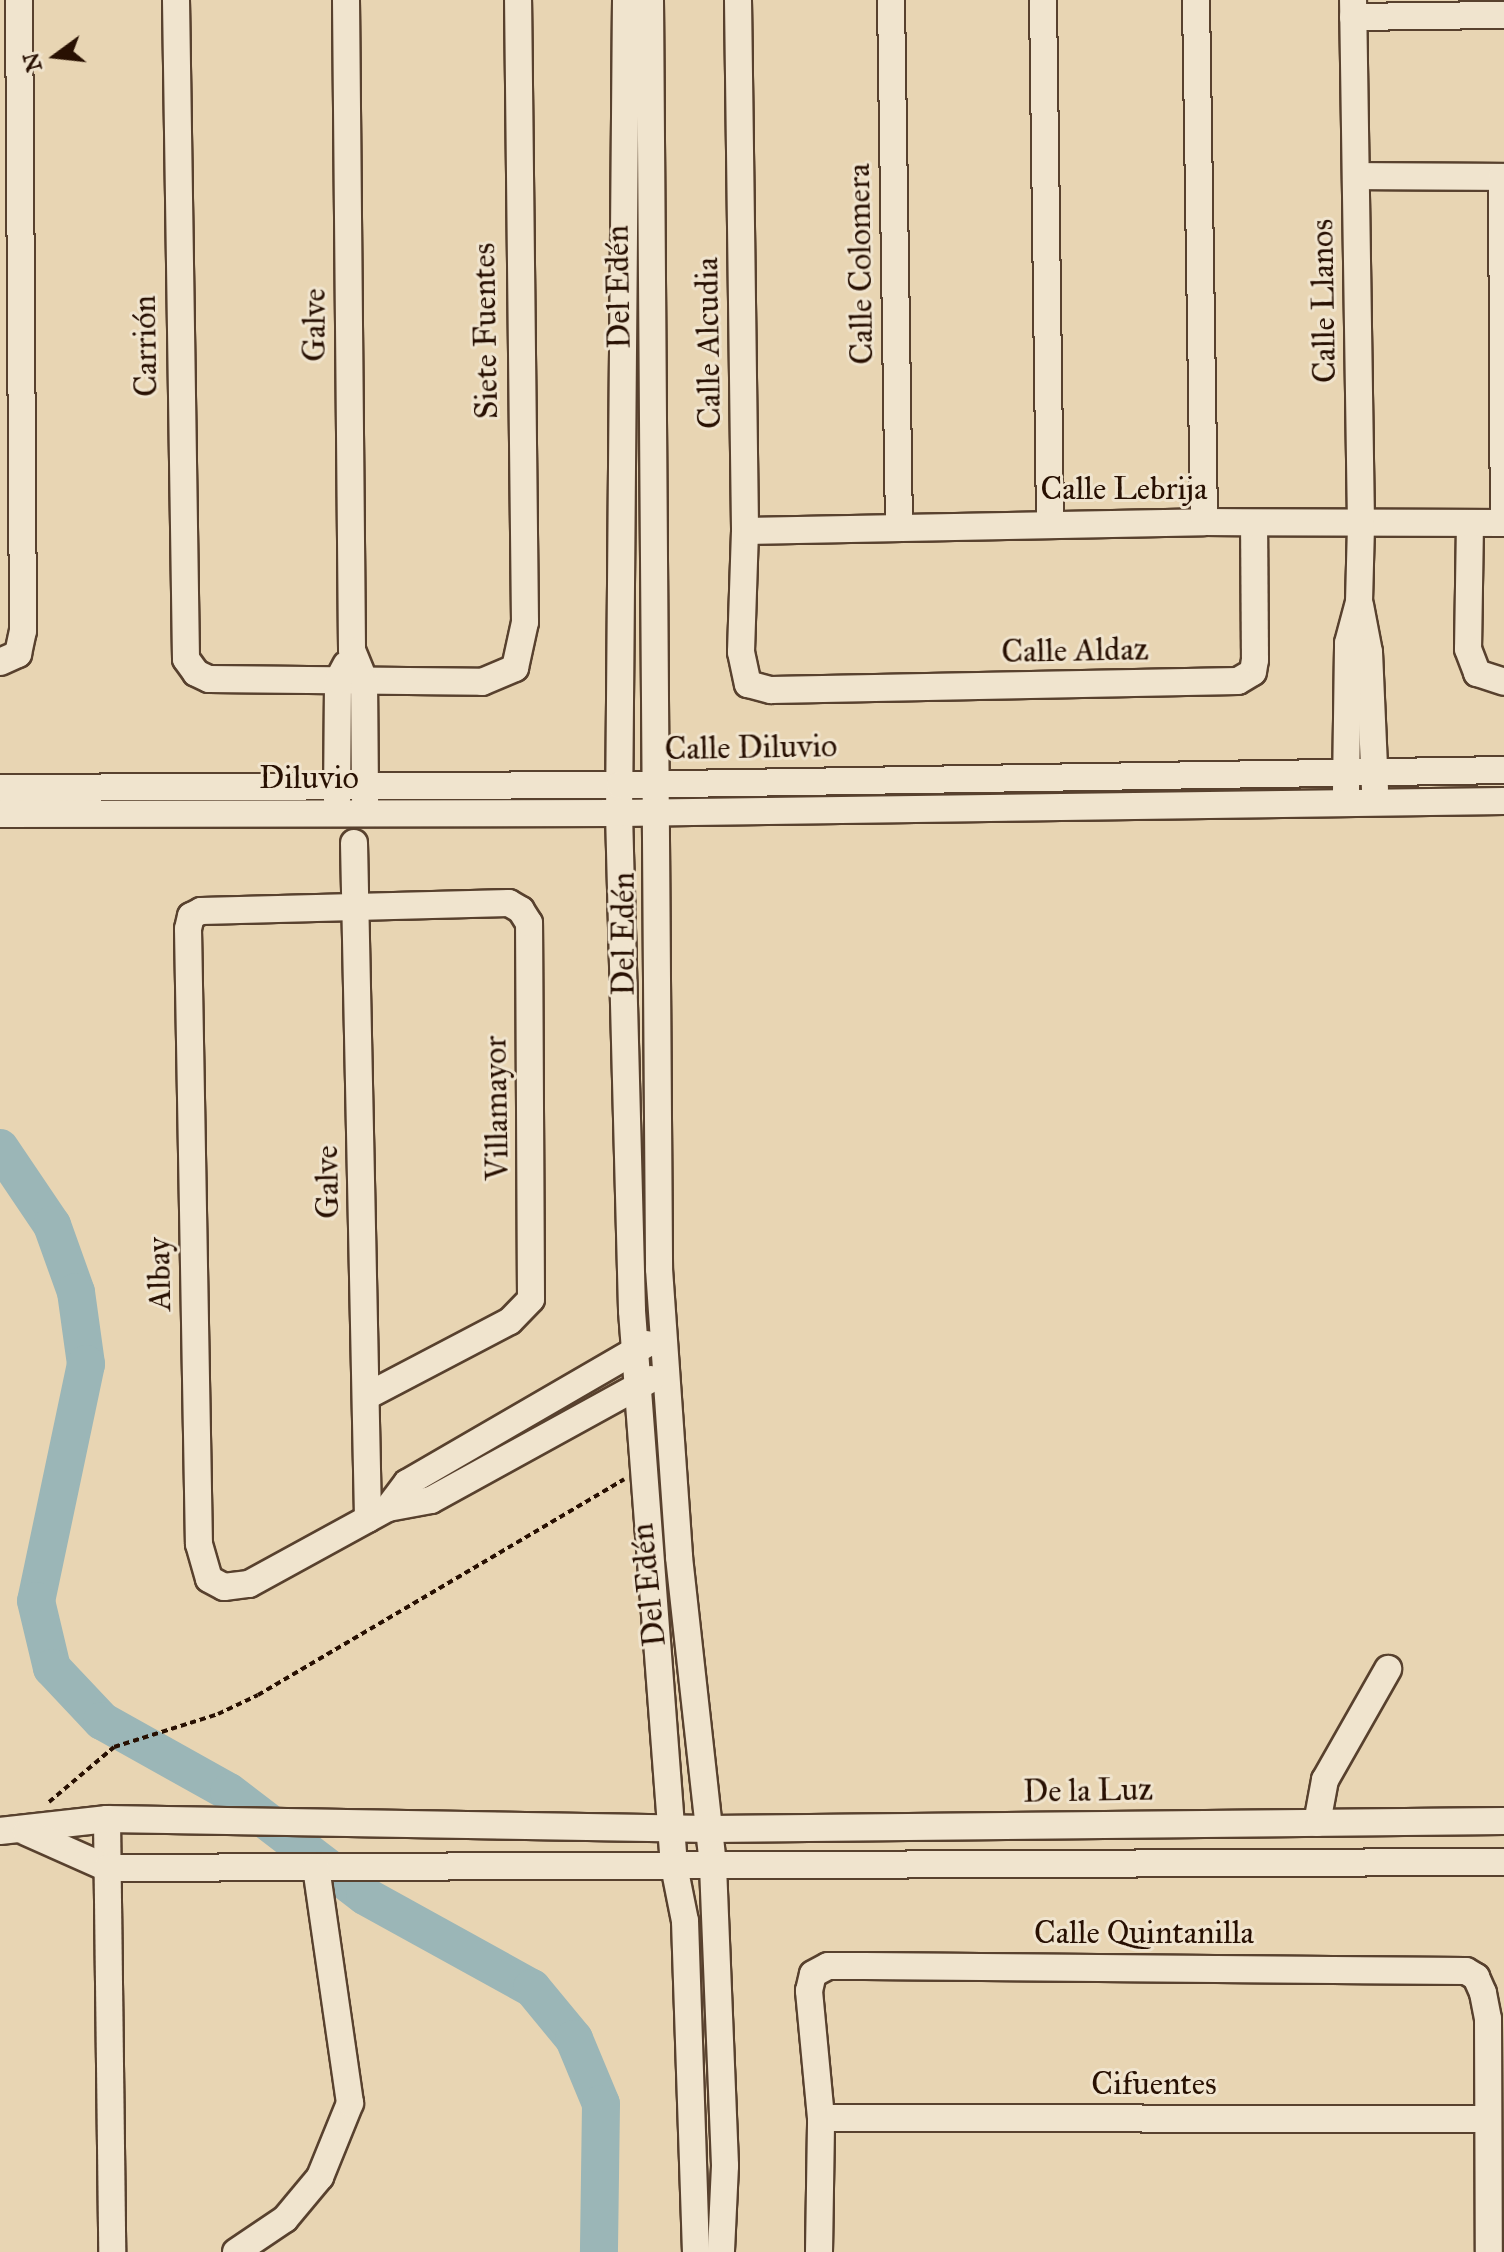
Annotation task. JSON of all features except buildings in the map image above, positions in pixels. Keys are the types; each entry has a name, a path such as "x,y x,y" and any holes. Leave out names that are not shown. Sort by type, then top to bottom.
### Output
{"street":[{"path":"0,662 18,654 23,631 11,361 10,208 10,57 19,0"},
{"name":"Carrión","path":"176,0 183,648 190,667 209,679 351,680"},
{"name":"Galve","path":"346,0 351,680"},
{"name":"Siete Fuentes","path":"351,680 482,682 506,675 521,660 518,0"},
{"name":"Del Edén","path":"626,0 619,813 636,1350 674,1866 685,1921 696,2252"},
{"name":"Del Edén","path":"650,0 665,1371 679,1557 713,1866 713,1940 725,2166 721,2252"},
{"name":"Calle Alcudia","path":"738,0 745,531 741,652 748,684"},
{"name":"Calle Colomera","path":"891,0 899,526"},
{"path":"1043,0 1050,524"},
{"path":"1196,0 1204,522"},
{"path":"1353,8 1504,15"},
{"name":"Calle Llanos","path":"1353,8 1361,524 1359,602"},
{"path":"1356,176 1503,177 1504,510"},
{"name":"Calle Lebrija","path":"745,531 1204,522 1504,523"},
{"name":"Calle Aldaz","path":"748,684 771,690 1238,681 1253,672 1255,660 1254,523"},
{"path":"1470,523 1471,663 1488,680 1504,682"},
{"path":"1359,602 1369,652 1375,804"},
{"path":"1345,804 1348,643 1359,602"},
{"path":"337,812 337,785 351,680"},
{"path":"351,680 365,785 364,812"},
{"name":"Calle Diluvio","path":"0,788 620,785 1504,770"},
{"name":"Diluvio","path":"0,814 619,813 1504,801"},
{"name":"Galve","path":"354,843 348,907 367,1396 378,1513"},
{"name":"Villamayor","path":"348,907 509,903 521,910 529,923 531,1299 510,1321 367,1396"},
{"name":"Albay","path":"348,907 201,911 191,916 188,929 203,1565 216,1585 249,1584 378,1513 431,1500 665,1371"},
{"name":"Albay","path":"378,1513 407,1483 664,1334"},
{"path":"1317,1823 1325,1780 1388,1669"},
{"path":"107,1819 112,2252"},
{"name":"De la Luz","path":"13,1832 107,1819 673,1829 1504,1821"},
{"path":"13,1832 107,1868 1504,1862"},
{"path":"236,2252 285,2219 320,2177 350,2103 316,1867"},
{"name":"Calle Quintanilla","path":"821,2118 809,1991 813,1974 840,1966 1452,1969 1476,1977 1488,2019 1487,2119"},
{"path":"819,2252 821,2118"},
{"name":"Cifuentes","path":"821,2118 1487,2119"},
{"path":"1487,2119 1489,2252"}],"path":[{"path":"13,1832 114,1747 258,1695 644,1467"}],"waterway":[{"path":"0,1148 52,1225 76,1292 86,1364 36,1601 52,1668 102,1721 229,1792 365,1896 532,1988 574,2039 601,2104 599,2252"}]}
